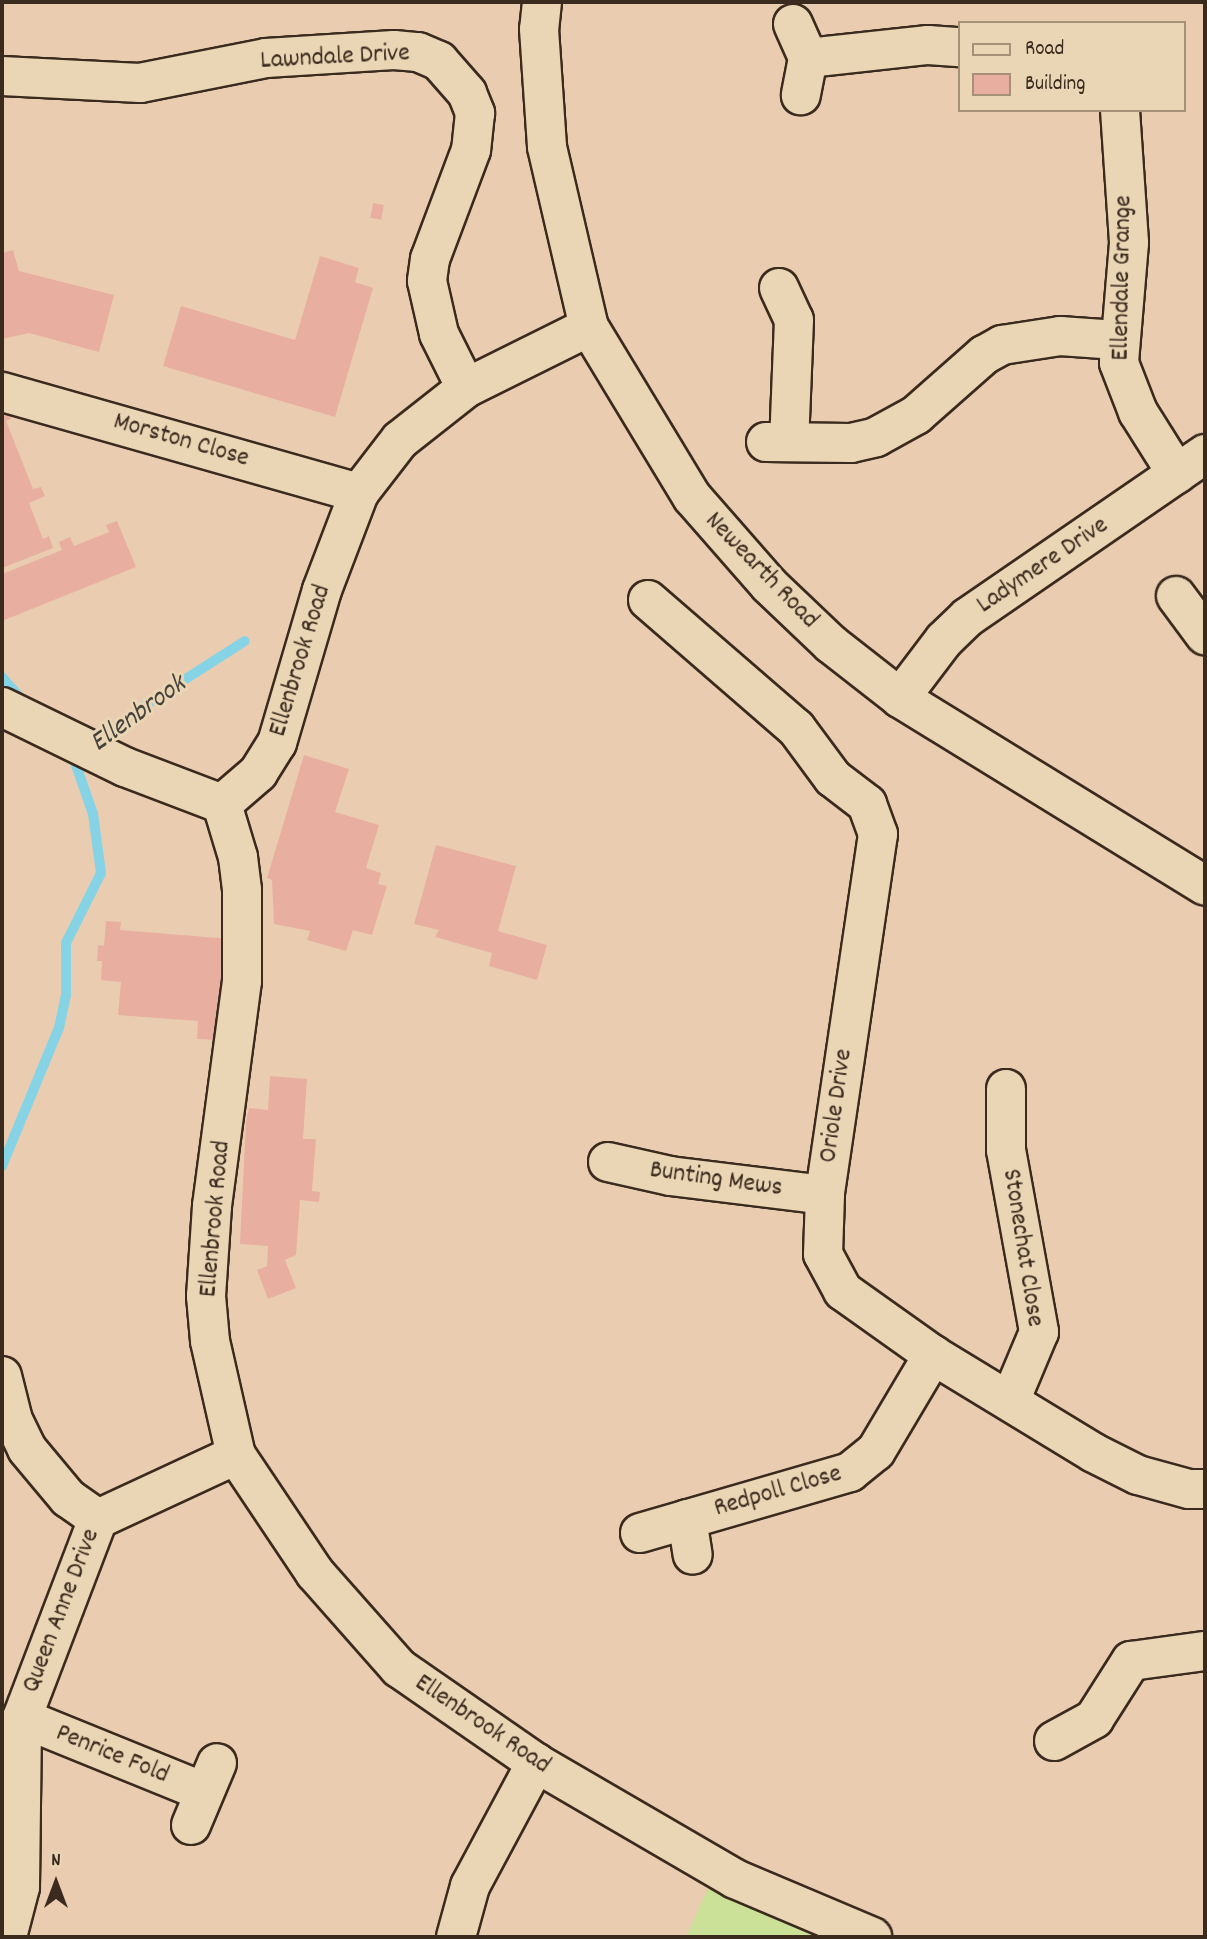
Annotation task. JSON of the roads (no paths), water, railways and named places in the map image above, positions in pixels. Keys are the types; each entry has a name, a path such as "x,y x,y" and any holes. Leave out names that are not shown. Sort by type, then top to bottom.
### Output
{"street":[{"name":"Newearth Road","path":"541,2 539,41 547,147 589,327 662,451 722,537 831,644 900,698 1205,887"},
{"path":"793,24 805,77 928,45 958,47"},
{"name":"Lawndale Drive","path":"2,76 140,83 266,58 394,50 418,52 439,61 467,93 475,113 471,150 430,259 427,281 439,334 466,388"},
{"name":"Ellendale Grange","path":"1120,112 1129,243 1117,340 1125,385 1191,464"},
{"path":"779,288 794,320 791,382 778,442 851,443 897,427 1002,345 1060,336 1117,340"},
{"name":"Ellenbrook Road","path":"589,327 466,388 400,440 359,494 322,590 277,743 258,773 222,804 238,857 242,890 242,981 212,1206 206,1296 210,1342 236,1455 315,1573 399,1668 536,1763 735,1880 872,1937"},
{"name":"Morston Close","path":"2,392 359,494"},
{"name":"Ladymere Drive","path":"900,698 944,640 968,617 1191,464"},
{"path":"1176,596 1205,635"},
{"name":"Oriole Drive","path":"648,600 796,728 833,778 867,804 878,834 825,1195 823,1254 843,1291 933,1355 1138,1475 1189,1489 1205,1489"},
{"path":"8,710 125,767 222,804"},
{"name":"Stonechat Close","path":"1006,1088 1006,1150 1039,1332 1010,1401"},
{"name":"Bunting Mews","path":"608,1162 670,1176 825,1195"},
{"name":"Redpoll Close","path":"640,1533 690,1537 850,1472 865,1462 933,1355"},
{"path":"2,1376 7,1422 42,1471 68,1498 98,1518"},
{"name":"Queen Anne Drive","path":"7,1937 20,1887 10,1784 22,1718 98,1518 236,1455"},
{"path":"1054,1741 1094,1719 1130,1661 1205,1651"},
{"name":"Penrice Fold","path":"22,1718 203,1793"},
{"path":"456,1937 470,1886 536,1763"}],"waterway":[{"name":"Ellenbrook","path":"95,746 142,707 245,641"},
{"path":"2,677 23,701"},
{"name":"Ellenbrook","path":"2,1166 59,1028 66,995 66,943 101,873 93,814 75,762 83,756"}]}
